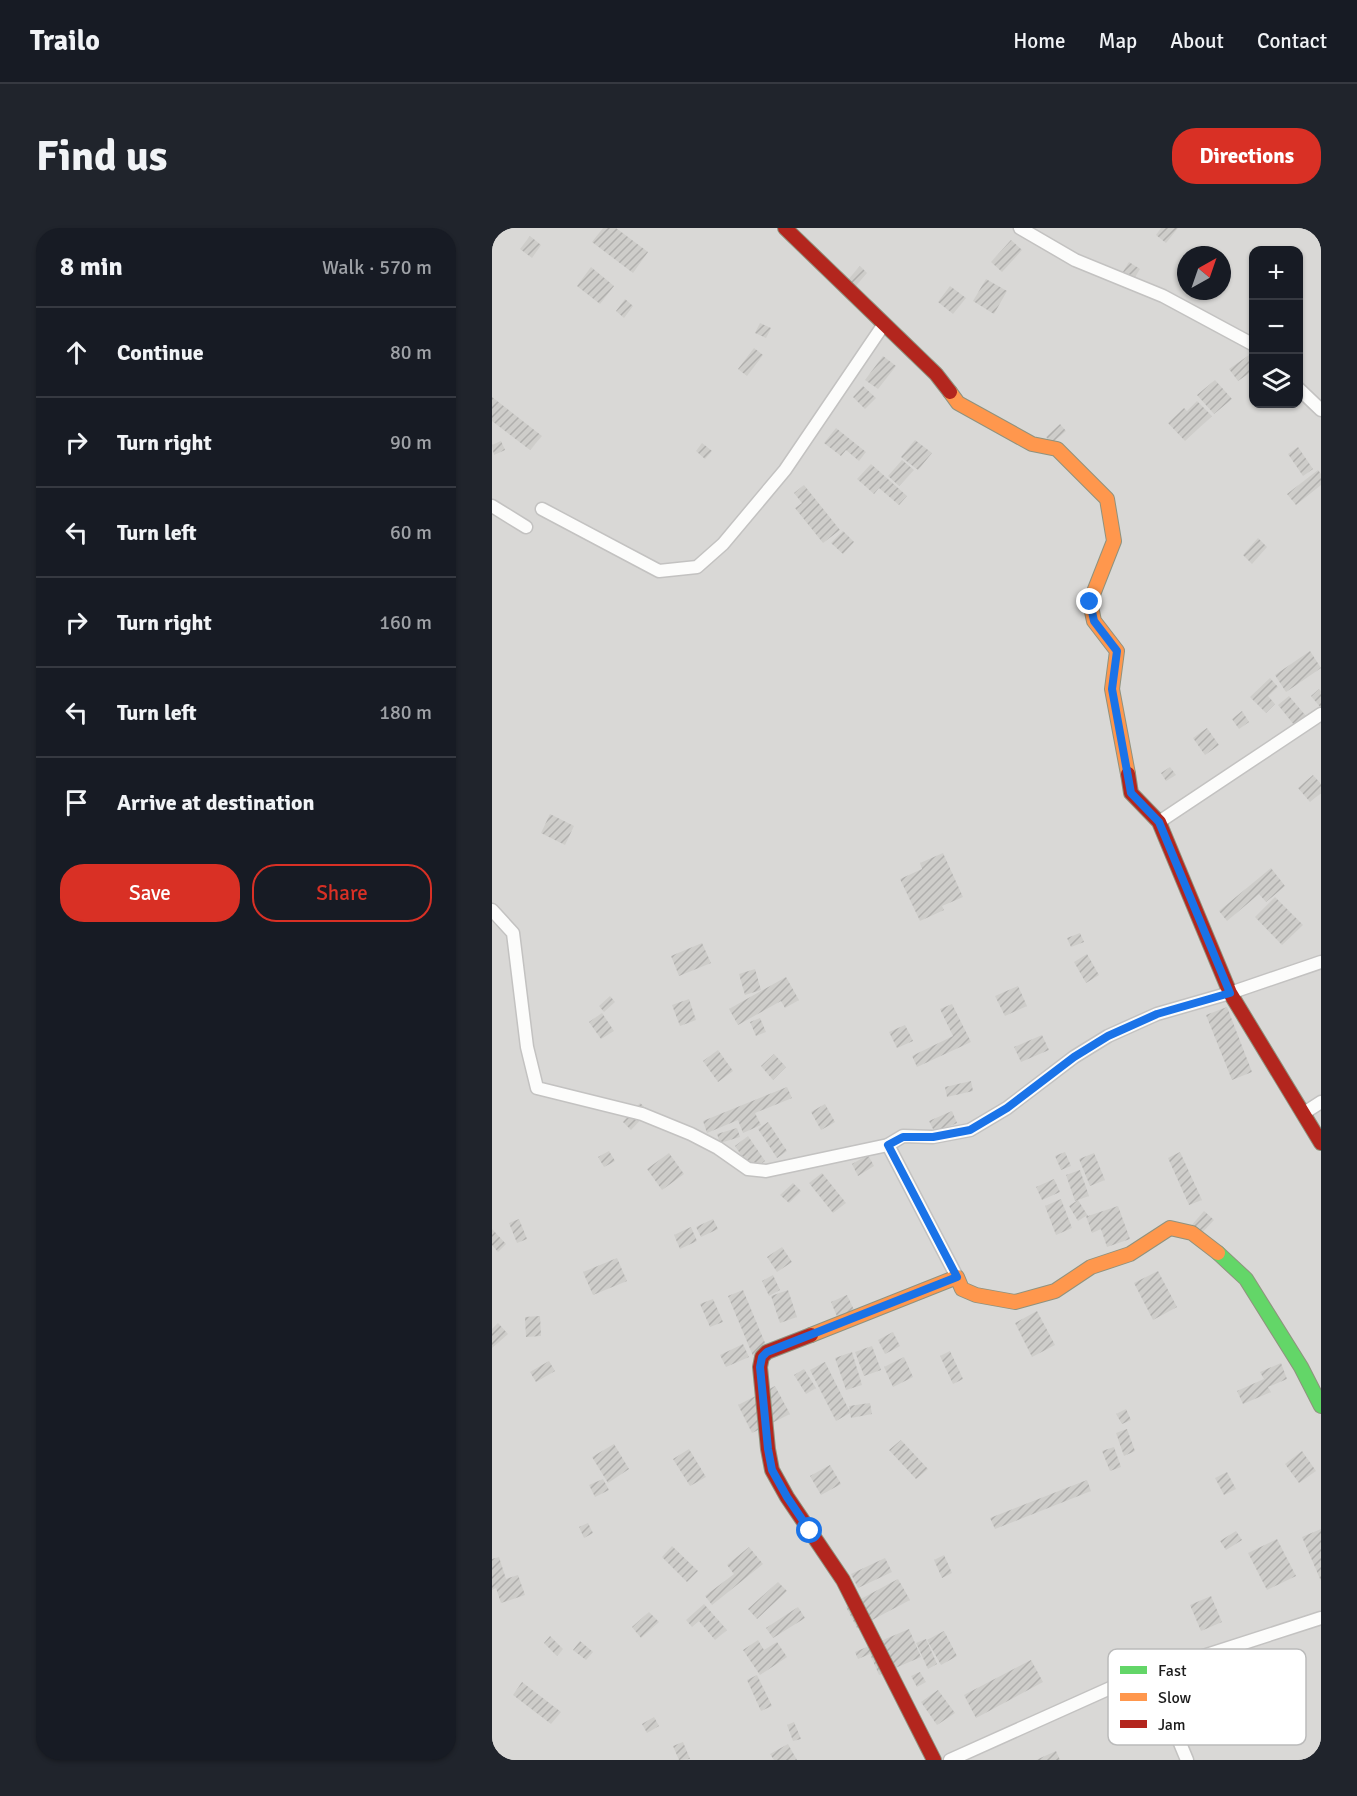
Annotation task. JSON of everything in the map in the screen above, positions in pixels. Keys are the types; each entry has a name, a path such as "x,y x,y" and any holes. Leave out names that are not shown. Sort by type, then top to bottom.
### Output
{"street":[{"path":"785,228 936,375 958,403 1032,444 1057,450 1107,499 1114,541 1090,602 1094,621 1117,651 1112,689 1131,793 1159,822 1230,993 1321,1143"},
{"path":"1020,228 1075,260 1164,296 1249,342"},
{"path":"542,509 659,571 697,567 723,544 785,470 884,324"},
{"path":"1303,392 1321,410"},
{"path":"492,506 525,527"},
{"path":"1159,822 1321,714"},
{"path":"492,910 513,933 527,1047 537,1088 642,1114 718,1148 748,1169 766,1171 888,1145 903,1137 933,1137 970,1130 1007,1108 1074,1057 1108,1036 1157,1014 1230,993 1321,962"},
{"path":"1304,1113 1321,1102"},
{"path":"888,1145 962,1289 975,1295 1015,1302 1055,1292 1091,1267 1130,1254 1170,1228 1192,1233 1246,1279 1321,1406"},
{"path":"934,1760 843,1580 787,1497 772,1470 760,1367 762,1357 767,1352 957,1277"},
{"path":"1223,1649 1321,1618"},
{"path":"950,1760 1015,1729 1108,1690"},
{"path":"1181,1745 1187,1760"},
{"path":"978,1748 985,1760"}],"shaded area":[{"path":"492,228 1321,228 1321,1760 492,1760"}],"building":[{"path":"603,228 616,228 648,252 633,273 592,242"},
{"path":"1161,228 1178,228 1166,243 1156,235"},
{"path":"530,236 541,245 532,258 520,249"},
{"path":"1011,240 1022,250 1002,272 991,262"},
{"path":"1129,262 1140,269 1132,282 1121,275"},
{"path":"860,266 867,273 854,288 846,282"},
{"path":"591,267 614,286 600,304 577,286"},
{"path":"986,279 1007,291 994,314 973,301"},
{"path":"950,286 966,298 953,314 938,302"},
{"path":"625,299 633,306 624,318 616,311"},
{"path":"760,323 771,328 766,338 755,333"},
{"path":"754,348 763,355 747,376 738,369"},
{"path":"1249,355 1249,373 1238,381 1229,369"},
{"path":"883,356 896,366 878,389 865,380"},
{"path":"1215,380 1232,399 1214,414 1197,395"},
{"path":"863,386 876,398 865,409 853,397"},
{"path":"492,397 542,436 530,450 492,421"},
{"path":"1197,401 1212,416 1185,441 1168,423 1184,408 1187,411"},
{"path":"1060,424 1066,431 1052,443 1046,437"},
{"path":"836,428 866,452 859,461 846,450 841,456 824,443"},
{"path":"915,440 932,453 918,470 901,457"},
{"path":"501,441 505,450 494,455 492,445"},
{"path":"702,443 712,451 705,459 696,451"},
{"path":"1298,447 1313,469 1303,476 1288,454"},
{"path":"902,460 914,470 899,486 888,476"},
{"path":"871,464 907,496 899,505 879,488 874,494 857,479"},
{"path":"1318,470 1321,474 1321,485 1296,505 1287,494"},
{"path":"804,485 840,530 823,543 795,508 802,503 794,493"},
{"path":"843,531 854,542 843,554 831,543"},
{"path":"1258,538 1267,547 1252,564 1243,555"},
{"path":"1310,651 1321,668 1286,692 1275,675"},
{"path":"1270,678 1278,687 1268,696 1275,704 1266,713 1250,697"},
{"path":"1319,689 1321,691 1321,708 1311,696"},
{"path":"1289,696 1306,716 1295,726 1278,705"},
{"path":"1242,711 1249,722 1239,729 1232,719"},
{"path":"1207,728 1219,745 1205,755 1193,738"},
{"path":"1170,767 1176,775 1166,781 1161,773"},
{"path":"1313,775 1321,784 1321,793 1310,802 1298,788"},
{"path":"550,814 574,826 565,845 541,833"},
{"path":"943,853 963,897 942,906 944,910 920,921 900,879 922,869 920,863"},
{"path":"1271,868 1285,886 1266,902 1259,894 1227,921 1219,911"},
{"path":"1275,897 1303,925 1282,945 1255,917"},
{"path":"1080,933 1084,942 1071,947 1067,938"},
{"path":"702,943 711,963 679,976 671,956"},
{"path":"1087,954 1099,975 1086,983 1074,962"},
{"path":"755,969 761,990 745,995 739,974"},
{"path":"786,977 799,1000 785,1008 781,1001 738,1025 729,1009"},
{"path":"1018,986 1027,1006 1005,1016 995,996"},
{"path":"610,996 615,1002 604,1012 599,1006"},
{"path":"689,999 696,1020 680,1026 672,1005"},
{"path":"952,1004 971,1042 917,1067 912,1056 953,1036 940,1009"},
{"path":"1227,1007 1252,1072 1232,1080 1206,1015"},
{"path":"602,1013 614,1031 601,1039 589,1022"},
{"path":"760,1018 766,1032 756,1036 750,1022"},
{"path":"905,1025 913,1041 897,1048 889,1032"},
{"path":"1042,1035 1049,1050 1021,1062 1014,1047"},
{"path":"718,1050 733,1071 718,1082 703,1061"},
{"path":"774,1054 786,1067 773,1080 761,1066"},
{"path":"971,1081 973,1091 947,1097 945,1087"},
{"path":"787,1087 792,1098 755,1113 761,1125 743,1133 738,1120 707,1133 703,1121"},
{"path":"640,1103 649,1111 631,1130 623,1122"},
{"path":"825,1104 835,1122 821,1130 811,1112"},
{"path":"952,1111 957,1123 935,1133 929,1121"},
{"path":"768,1122 787,1151 777,1158 758,1129"},
{"path":"737,1128 740,1137 720,1143 717,1134"},
{"path":"748,1136 765,1161 752,1171 735,1146"},
{"path":"609,1151 615,1161 604,1167 598,1157"},
{"path":"1065,1152 1071,1166 1061,1170 1055,1156"},
{"path":"1180,1152 1202,1200 1189,1205 1168,1158"},
{"path":"669,1153 684,1174 662,1190 647,1169"},
{"path":"1094,1153 1105,1180 1090,1186 1079,1159"},
{"path":"868,1155 874,1166 858,1176 852,1164"},
{"path":"1080,1170 1089,1196 1075,1201 1066,1175"},
{"path":"822,1173 846,1203 833,1213 809,1183"},
{"path":"1054,1179 1060,1192 1042,1200 1036,1187"},
{"path":"793,1183 801,1191 789,1203 780,1195"},
{"path":"1061,1199 1072,1228 1056,1235 1045,1206"},
{"path":"1078,1200 1088,1216 1118,1206 1130,1239 1107,1247 1101,1229 1092,1233 1086,1216 1078,1221 1069,1206"},
{"path":"1204,1211 1214,1220 1200,1235 1191,1226"},
{"path":"519,1219 527,1239 517,1243 509,1223"},
{"path":"713,1219 718,1229 701,1237 696,1227"},
{"path":"691,1227 697,1241 680,1249 674,1235"},
{"path":"492,1229 506,1244 498,1252 492,1245"},
{"path":"782,1247 792,1262 777,1272 767,1257"},
{"path":"617,1258 627,1281 593,1295 583,1272"},
{"path":"1158,1271 1177,1307 1153,1320 1134,1283"},
{"path":"773,1275 780,1290 769,1296 762,1281"},
{"path":"743,1290 768,1350 753,1356 728,1296"},
{"path":"788,1290 797,1317 780,1323 771,1296"},
{"path":"847,1295 855,1312 838,1319 831,1302"},
{"path":"713,1299 723,1322 710,1327 700,1304"},
{"path":"1037,1311 1055,1345 1032,1357 1015,1323"},
{"path":"540,1316 541,1336 526,1337 525,1317"},
{"path":"498,1323 508,1334 492,1348 492,1329"},
{"path":"893,1332 900,1346 885,1354 878,1340"},
{"path":"743,1344 749,1357 726,1367 720,1355"},
{"path":"872,1346 881,1370 864,1376 855,1352"},
{"path":"950,1351 963,1379 953,1384 940,1356"},
{"path":"852,1352 862,1385 846,1390 835,1358"},
{"path":"904,1357 913,1377 893,1387 884,1367"},
{"path":"549,1361 555,1371 536,1382 530,1372"},
{"path":"825,1362 850,1412 849,1406 870,1403 872,1414 851,1418 850,1413 836,1421 810,1370"},
{"path":"1281,1363 1287,1379 1268,1387 1271,1392 1243,1404 1237,1391 1264,1379 1260,1372"},
{"path":"804,1369 816,1388 806,1394 794,1375"},
{"path":"775,1386 790,1414 752,1433 738,1405"},
{"path":"1126,1409 1131,1420 1122,1424 1116,1414"},
{"path":"1127,1429 1135,1451 1124,1456 1116,1433"},
{"path":"901,1440 928,1469 916,1479 889,1450"},
{"path":"614,1444 629,1469 608,1483 592,1457"},
{"path":"1114,1447 1121,1467 1110,1471 1102,1451"},
{"path":"689,1449 706,1477 690,1486 673,1459"},
{"path":"1302,1451 1316,1471 1299,1483 1285,1464"},
{"path":"830,1465 841,1484 821,1495 810,1476"},
{"path":"1227,1472 1236,1489 1224,1495 1215,1478"},
{"path":"603,1479 609,1490 595,1497 589,1485"},
{"path":"1087,1480 1091,1491 995,1529 990,1518"},
{"path":"588,1523 593,1533 584,1538 579,1527"},
{"path":"1321,1529 1321,1581 1302,1537"},
{"path":"1236,1531 1242,1540 1226,1550 1220,1541"},
{"path":"1277,1539 1296,1576 1267,1590 1248,1553"},
{"path":"672,1546 698,1571 687,1582 662,1557"},
{"path":"749,1547 763,1564 712,1605 705,1596 734,1574 727,1565"},
{"path":"944,1555 952,1573 942,1578 934,1560"},
{"path":"499,1557 506,1579 518,1575 525,1595 501,1603 496,1588 492,1590 492,1559"},
{"path":"885,1558 892,1572 858,1588 851,1574"},
{"path":"898,1579 910,1600 857,1628 846,1607"},
{"path":"778,1582 787,1591 757,1619 748,1609"},
{"path":"1211,1596 1222,1622 1201,1631 1190,1605"},
{"path":"704,1604 727,1630 715,1640 699,1621 692,1627 686,1620"},
{"path":"798,1607 805,1618 773,1638 766,1628"},
{"path":"649,1612 659,1622 641,1638 632,1627"},
{"path":"909,1629 921,1657 879,1675 870,1654 858,1659 855,1652"},
{"path":"944,1631 957,1656 941,1665 927,1640"},
{"path":"550,1636 563,1649 557,1656 544,1643"},
{"path":"926,1639 937,1664 928,1669 916,1643"},
{"path":"758,1640 764,1650 777,1642 787,1657 760,1675 743,1650"},
{"path":"580,1641 593,1652 586,1660 573,1650"},
{"path":"1031,1660 1043,1682 976,1718 964,1695"},
{"path":"920,1672 926,1682 917,1687 911,1676"},
{"path":"757,1675 772,1706 761,1711 747,1680"},
{"path":"522,1682 561,1712 551,1724 513,1695"},
{"path":"938,1690 955,1713 937,1725 921,1702"},
{"path":"654,1717 659,1726 647,1733 642,1724"},
{"path":"794,1722 801,1739 793,1741 787,1725"},
{"path":"683,1742 690,1759 679,1760 673,1746"},
{"path":"788,1744 797,1760 774,1760 770,1754"},
{"path":"1056,1751 1060,1760 1036,1760"}],"traffic: fast":[{"path":"1218,1253 1246,1279 1301,1367 1321,1406"}],"traffic: slow":[{"path":"950,392 958,403 1032,444 1057,449 1107,499 1114,541 1090,602 1094,621 1117,651 1112,689 1128,774"},
{"path":"811,1335 957,1277 962,1289 976,1295 1015,1302 1055,1291 1091,1267 1130,1254 1170,1228 1192,1233 1218,1253"}],"traffic: jam":[{"path":"785,228 936,374 950,392"},
{"path":"1128,774 1131,793 1159,822 1230,993 1321,1143"},
{"path":"811,1335 767,1352 762,1357 760,1367 772,1470 787,1497 843,1580 934,1760"}],"route":[{"path":"810,1531 772,1470 760,1367 762,1357 767,1352 957,1277 888,1145 903,1137 933,1137 970,1130 1007,1108 1074,1057 1108,1036 1157,1014 1230,993 1159,822 1131,793 1112,689 1117,651 1094,621 1090,602"}]}
